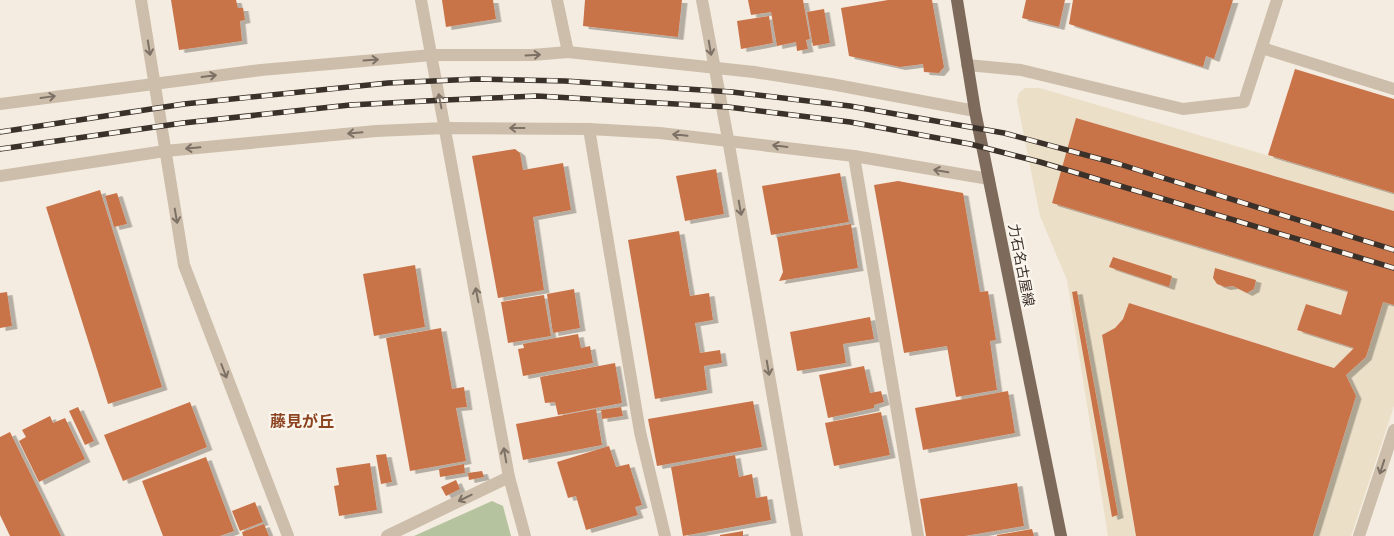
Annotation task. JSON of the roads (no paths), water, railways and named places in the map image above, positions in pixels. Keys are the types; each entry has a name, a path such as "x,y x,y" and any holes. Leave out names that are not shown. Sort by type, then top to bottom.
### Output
{"main road":[{"name":"力石名古屋線","path":"957,0 975,111 1061,536"}],"street":[{"path":"141,0 184,266 288,536"},
{"path":"421,0 509,477 525,536"},
{"path":"557,0 568,52"},
{"path":"702,0 797,536"},
{"path":"967,66 1021,70 1183,109 1244,102 1277,0"},
{"path":"1262,48 1394,89"},
{"path":"0,104 155,82 261,70 432,55 532,55 568,52 714,68 831,84 975,111"},
{"path":"0,176 165,151 376,131 446,128 589,129 660,132 854,156 989,179"},
{"path":"589,129 640,432 665,536"},
{"path":"854,156 918,536"},
{"path":"1360,536 1394,430"},
{"path":"387,536 509,477"}],"railway":[{"path":"0,132 184,104 388,83 477,79 565,81 732,92 850,106 1004,133 1119,164 1394,250"},
{"path":"0,149 183,123 350,105 537,96 728,107 850,122 970,144 1040,162 1394,268"}],"district":[{"name":"藤見が丘","path":"302,421"}]}
